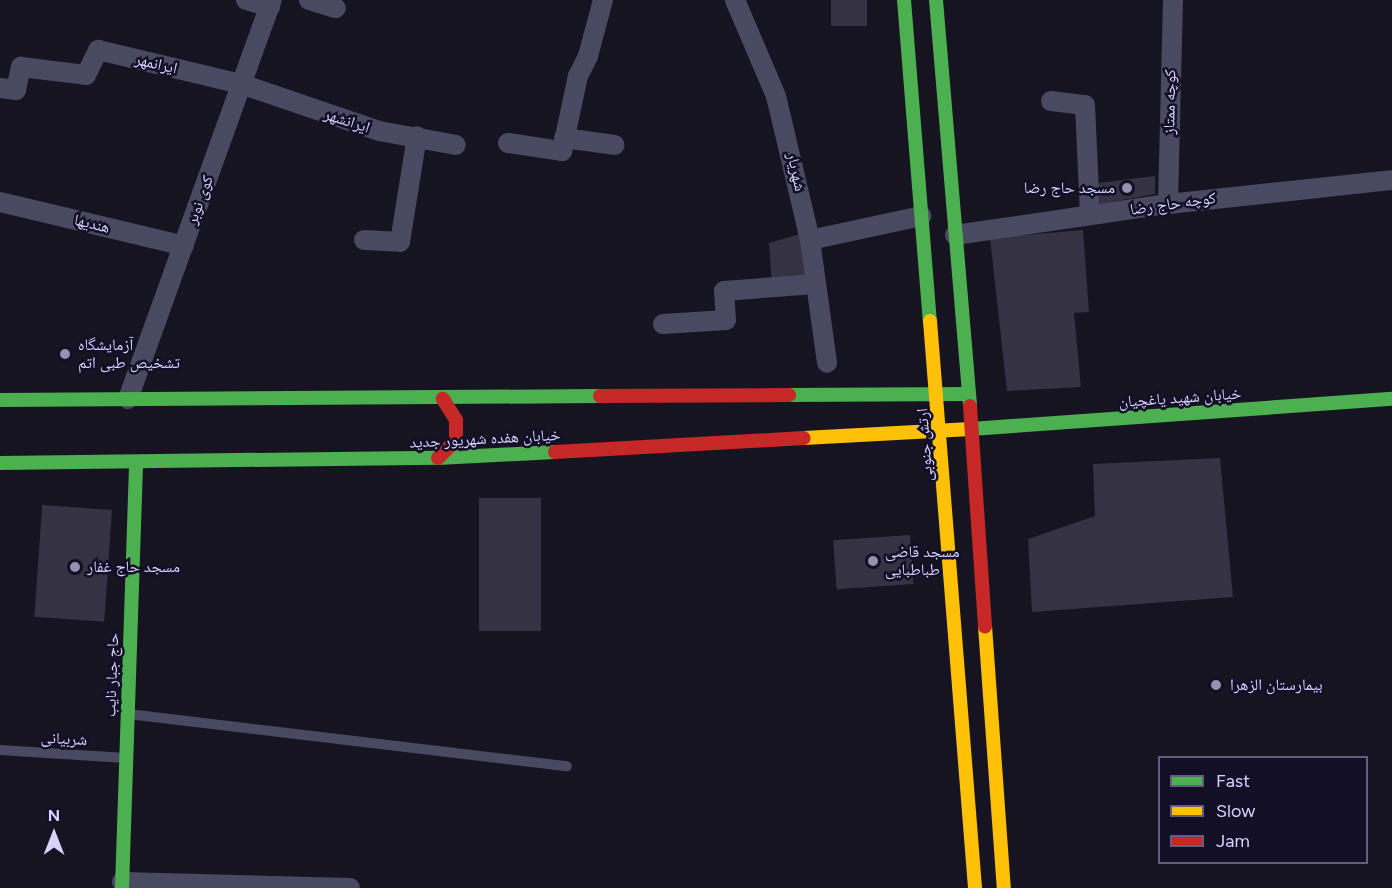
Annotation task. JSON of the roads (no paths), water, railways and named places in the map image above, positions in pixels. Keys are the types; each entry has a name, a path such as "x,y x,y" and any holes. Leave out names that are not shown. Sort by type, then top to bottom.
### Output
{"main road":[{"name":"ارتش جنوبی","path":"904,0 938,395 975,888"},
{"path":"936,0 969,394 1004,888"},
{"path":"0,400 969,394"},
{"path":"438,458 456,440 456,420 443,399"},
{"name":"خیابان شهید یاغچیان","path":"971,429 1392,399"},
{"name":"خیابان هفده شهریور جدید","path":"0,464 438,458 971,429"},
{"name":"حاج جبار نایب","path":"122,885 136,463"}],"street":[{"path":"246,0 271,3"},
{"path":"309,0 336,8"},
{"path":"508,143 562,151 578,76 588,56 603,0"},
{"name":"شهریار","path":"735,0 776,96 810,240 827,363"},
{"name":"کوچه ممتاز","path":"1168,204 1173,0"},
{"name":"کوی نوبر","path":"128,399 271,3"},
{"name":"ایرانمهر","path":"0,88 16,90 21,67 86,75 98,50 241,84"},
{"name":"ایرانشهر","path":"241,84 379,131 417,136 456,145"},
{"path":"1051,101 1085,105 1090,215"},
{"path":"364,240 400,242 417,136"},
{"path":"564,138 615,145"},
{"name":"کوچه حاج رضا","path":"956,235 1168,204 1356,181 1392,180"},
{"name":"هندیها","path":"0,202 184,246"},
{"path":"810,240 921,216"},
{"path":"663,324 726,320 724,291 816,284"},
{"path":"122,885 350,888"}],"lane":[{"path":"128,714 567,766"},
{"name":"شربیانی","path":"0,750 126,758"}],"place":[{"name":"مسجد حاج رضا","path":"1127,188"},
{"name":"آزمایشگاه تشخیص طبی اتم","path":"65,354"},
{"name":"مسجد قاضی طباطبایی","path":"873,561"},
{"name":"مسجد حاج غفار","path":"75,567"},
{"name":"بیمارستان الزهرا","path":"1216,685"}]}
